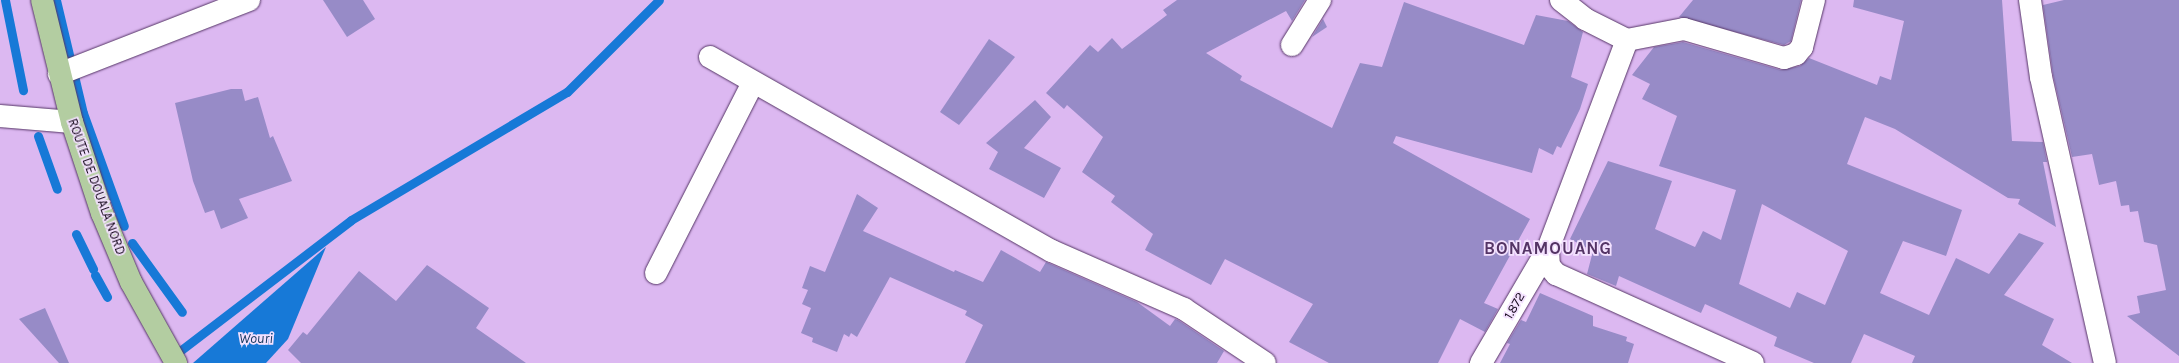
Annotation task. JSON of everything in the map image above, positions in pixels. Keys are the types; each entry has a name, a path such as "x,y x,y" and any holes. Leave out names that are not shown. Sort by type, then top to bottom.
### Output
{"main road":[{"name":"ROUTE DE DOUALA NORD","path":"42,0 58,74 72,122 117,248 170,354"}],"street":[{"path":"58,74 249,0"},
{"path":"1292,45 1320,0"},
{"path":"1561,0 1585,19 1627,40 1684,29 1784,58 1796,54 1802,47 1814,0"},
{"path":"2030,0 2043,84 2105,363"},
{"name":"1.872","path":"1481,363 1548,249 1627,40"},
{"path":"710,57 753,83 1052,251 1184,309 1265,363"},
{"path":"656,273 753,83"},
{"path":"0,116 72,122"},
{"path":"1548,249 1549,266 1556,274 1753,363"}],"water":[{"name":"Wouri","path":"326,247 288,339 266,363 193,363"}],"building":[{"path":"323,0 363,0 375,19 347,37"},
{"path":"1177,0 1305,0 1292,21 1286,11 1206,53 1242,76 1240,80 1332,128 1360,63 1382,67 1404,2 1524,45 1536,15 1568,21 1583,32 1571,77 1588,84 1580,109 1561,148 1557,146 1553,155 1539,148 1532,173 1396,136 1393,143 1530,219 1484,303 1498,309 1485,332 1460,319 1438,363 1329,363 1289,342 1313,304 1225,259 1211,285 1145,250 1153,234 1111,202 1115,196 1082,172 1103,137 1067,105 1064,109 1046,93 1090,45 1098,52 1112,38 1122,49 1167,15 1163,10"},
{"path":"1693,0 1801,0 1791,41 1784,45 1679,17"},
{"path":"1854,0 2002,0 2012,141 2043,142 2047,162 2043,162 2056,227 2018,204 2020,199 2008,198 1895,129 1865,117 1847,164 1962,210 1946,256 1903,241 1880,293 1929,315 1956,258 1989,274 2019,233 2044,243 2004,295 2054,319 2042,345 2072,363 1912,363 1915,356 1864,334 1851,363 1814,363 1774,346 1777,337 1705,304 1701,313 1619,276 1616,286 1587,274 1593,251 1570,239 1608,161 1672,181 1655,229 1695,247 1703,231 1721,240 1736,190 1659,166 1677,116 1642,99 1650,84 1632,75 1654,47 1683,42 1781,70 1800,66 1809,58 1877,85 1880,76 1891,80 1904,21 1853,7","holes":["1762,204 1848,251 1825,305 1797,292 1790,308 1739,284"]},
{"path":"2064,0 2179,0 2179,356 2127,316 2140,313 2137,296 2166,290 2157,245 2144,242 2138,211 2130,212 2129,205 2121,206 2116,181 2099,185 2092,154 2072,157 2053,75 2043,5"},
{"path":"1323,19 1327,27 1312,37"},
{"path":"989,39 1015,57 959,125 940,112"},
{"path":"231,89 242,89 245,101 258,97 270,138 273,136 292,181 239,199 248,218 221,229 214,210 205,213 193,181 175,103"},
{"path":"1035,100 1051,117 1024,148 1061,168 1044,198 989,169 998,152 986,143"},
{"path":"857,194 878,208 863,231 954,272 955,270 983,282 1001,250 1040,272 1046,262 1137,302 1170,326 1175,319 1178,320 1224,351 1217,363 965,363 983,325 965,315 967,311 890,277 857,337 851,333 849,337 844,334 837,352 812,342 813,338 801,333 811,308 802,304 808,290 802,288 810,266 825,272"},
{"path":"427,265 489,308 476,328 526,363 301,363 288,350 303,332 307,335 359,271 396,301"},
{"path":"1540,293 1593,316 1593,326 1627,337 1626,341 1634,344 1628,363 1500,363 1510,344 1507,343 1521,320 1526,322"},
{"path":"45,308 69,363 59,363 19,319"}],"waterway":[{"path":"5,0 23,90"},
{"path":"56,0 83,113 124,226"},
{"path":"172,357 351,220 567,92 659,0"},
{"path":"38,136 57,189"},
{"path":"76,234 93,269"},
{"path":"132,243 182,312"},
{"path":"95,275 107,297"}],"district":[{"name":"BONAMOUANG","path":"1548,249"}]}
